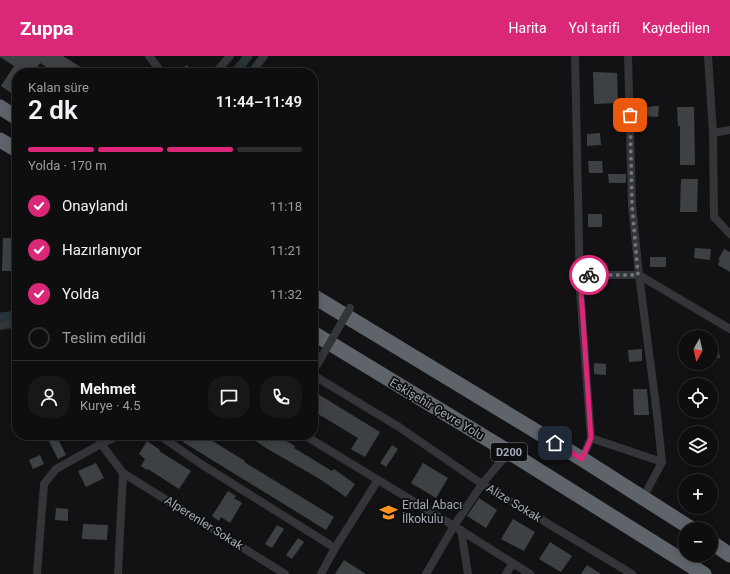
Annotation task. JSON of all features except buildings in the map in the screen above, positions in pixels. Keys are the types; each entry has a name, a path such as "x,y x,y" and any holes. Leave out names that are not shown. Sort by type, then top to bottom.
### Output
{"highway":[{"path":"0,107 12,115"},
{"path":"0,140 12,147"},
{"name":"D200","path":"318,299 582,459 681,522"},
{"name":"Eskişehir Çevre Yolu","path":"318,336 509,452 704,574"},
{"path":"718,547 730,555"}],"street":[{"path":"149,56 158,68"},
{"path":"219,68 230,56"},
{"path":"254,68 264,56"},
{"path":"575,56 580,275 591,438 582,459"},
{"path":"628,56 632,205 638,275 662,462 643,498"},
{"path":"708,56 713,132 714,217 730,234"},
{"path":"713,132 730,130"},
{"path":"580,275 638,275 730,329"},
{"path":"318,363 350,308"},
{"path":"0,326 12,324"},
{"name":"Alize Sokak","path":"318,378 399,427 482,484 632,574"},
{"path":"591,438 662,462"},
{"path":"99,440 123,473 118,574"},
{"path":"37,574 44,484 56,469 109,440"},
{"path":"166,440 201,464 335,548"},
{"path":"312,440 458,528 530,574"},
{"path":"426,574 458,528 482,484 509,452"},
{"name":"Alperenler Sokak","path":"123,473 285,574"},
{"path":"320,574 378,480"},
{"path":"458,528 468,574"},
{"path":"506,574 513,563"}],"waterway":[{"path":"239,68 248,56"},
{"path":"0,317 12,315"}],"way so far":[{"path":"589,275 638,275 632,205 630,115"}],"place":[{"name":"Erdal Abacı İlkokulu","path":"389,512"}],"route":[{"path":"555,443 582,459 591,438 580,290 580,275 589,275"}]}
